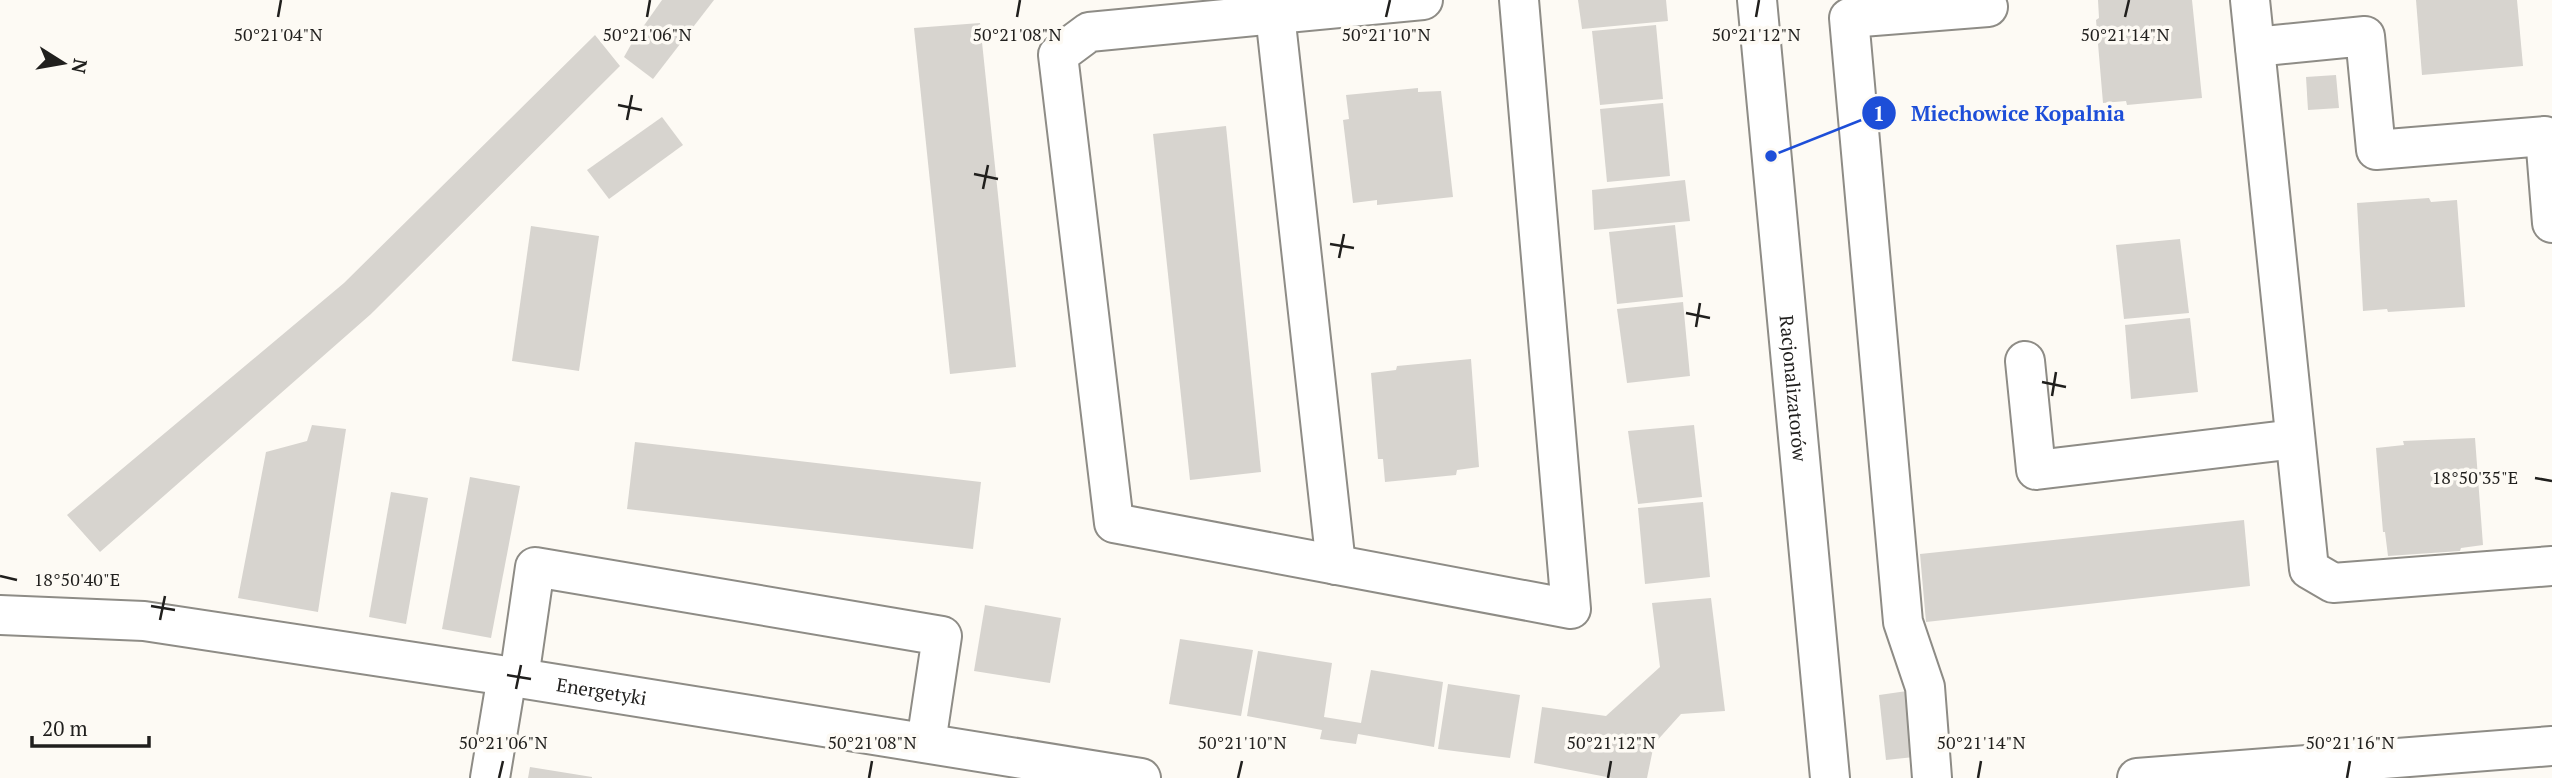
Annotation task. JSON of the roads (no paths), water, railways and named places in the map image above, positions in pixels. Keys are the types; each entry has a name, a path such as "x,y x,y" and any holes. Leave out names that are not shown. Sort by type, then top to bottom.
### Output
{"street":[{"path":"1423,0 1090,32 1058,55 1114,523 1571,609 1519,0"},
{"name":"Racjonalizatorów","path":"1757,0 1829,778"},
{"path":"2250,0 2309,569 2333,583 2552,566"},
{"path":"1275,14 1336,565"},
{"path":"1932,778 1925,687 1903,622 1849,18 1989,14"},
{"path":"2255,47 2365,36 2376,150 2545,136 2552,223"},
{"path":"2025,361 2036,470 2295,439"},
{"path":"490,778 535,567 942,636 926,743"},
{"name":"Energetyki","path":"9,616 144,621 1141,778"},
{"path":"2137,778 2552,746"}],"place":[{"name":"Miechowice Kopalnia","path":"1771,156"}]}
